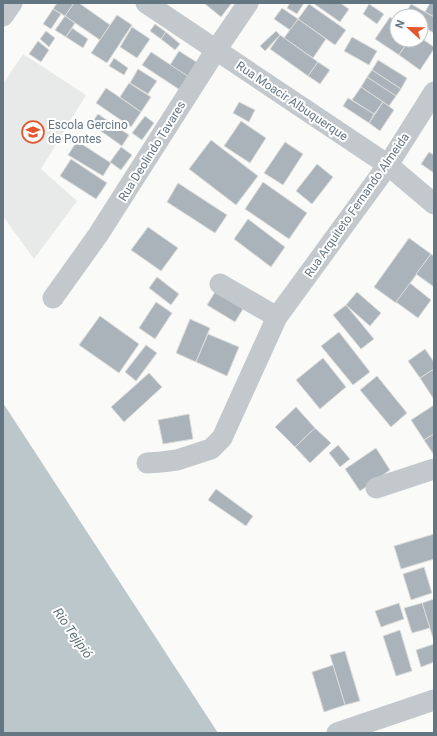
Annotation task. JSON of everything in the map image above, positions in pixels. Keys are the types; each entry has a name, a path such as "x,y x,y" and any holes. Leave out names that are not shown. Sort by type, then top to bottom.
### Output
{"street":[{"path":"3,16 12,3"},
{"name":"Rua Moacir Albuquerque","path":"146,3 388,165 434,204"},
{"name":"Rua Deolindo Tavares","path":"53,298 98,235 216,50 248,3"},
{"name":"Rua Arquiteto Fernando Almeida","path":"147,463 177,460 211,449 222,438 277,317 388,165 434,92"},
{"path":"220,284 277,317"},
{"path":"376,488 434,469"},
{"path":"337,733 434,700"}],"shaded area":[{"name":"Escola Gercino de Pontes","path":"23,54 86,95 41,169 77,201 34,259 3,216 3,84"}],"water":[{"name":"Rio Tejipió","path":"3,403 218,733 3,733"}],"building":[{"path":"57,3 74,3 65,16 53,9"},
{"path":"74,3 79,3 110,25 100,40 65,16"},
{"path":"204,3 231,3 231,4 221,17"},
{"path":"290,3 304,3 297,14 287,8"},
{"path":"313,3 340,3 349,9 340,22"},
{"path":"430,3 434,3 434,17 429,14 429,8 427,8"},
{"path":"309,4 346,30 335,45 298,19"},
{"path":"369,4 384,14 377,24 363,14"},
{"path":"411,4 418,8 409,8"},
{"path":"282,8 298,19 290,30 274,19"},
{"path":"53,9 61,14 51,29 43,24"},
{"path":"429,14 434,17 434,33 429,30"},
{"path":"117,15 132,25 107,63 91,53"},
{"path":"65,16 75,23 66,37 55,30"},
{"path":"389,18 389,48 404,48 399,55 375,39"},
{"path":"298,19 326,39 313,58 284,38"},
{"path":"155,24 166,32 161,39 150,31"},
{"path":"132,27 150,39 137,58 120,47"},
{"path":"72,28 88,39 83,48 66,37"},
{"path":"46,31 55,38 49,47 40,39"},
{"path":"276,31 280,35 265,51 260,46"},
{"path":"166,32 180,44 175,50 161,39"},
{"path":"280,35 318,62 308,76 270,49"},
{"path":"352,37 377,51 369,65 344,51"},
{"path":"38,41 49,50 41,62 29,54"},
{"path":"429,44 434,47 420,70 399,55 404,48 429,48"},
{"path":"179,51 198,63 189,77 170,65"},
{"path":"151,52 189,77 180,90 142,65"},
{"path":"114,58 128,68 124,75 109,66"},
{"path":"378,60 407,78 401,89 372,70"},
{"path":"318,62 330,70 320,84 308,76"},
{"path":"138,69 157,81 148,94 130,83"},
{"path":"372,70 401,89 396,96 367,77"},
{"path":"367,77 396,96 389,106 361,87"},
{"path":"129,83 151,97 141,112 120,97"},
{"path":"361,87 383,102 374,114 352,100"},
{"path":"106,88 141,112 131,127 96,103"},
{"path":"348,98 374,114 369,123 343,106"},
{"path":"239,102 255,110 249,122 233,113"},
{"path":"383,102 394,110 380,131 369,123"},
{"path":"98,114 129,135 122,146 91,124"},
{"path":"145,116 154,123 142,140 132,133"},
{"path":"241,121 266,138 250,163 224,146"},
{"path":"211,140 258,176 236,205 189,169"},
{"path":"77,141 111,163 103,176 68,155"},
{"path":"285,142 303,154 283,185 264,173"},
{"path":"121,147 132,155 121,170 110,162"},
{"path":"429,152 434,155 434,173 421,164"},
{"path":"71,159 107,183 96,199 60,176"},
{"path":"317,164 333,177 312,204 296,191"},
{"path":"263,182 307,213 289,239 245,209"},
{"path":"178,183 227,215 215,233 167,202"},
{"path":"248,219 285,247 271,267 234,239"},
{"path":"148,227 178,248 161,271 131,250"},
{"path":"409,238 431,254 396,303 374,287"},
{"path":"431,254 434,256 434,287 416,274"},
{"path":"157,277 179,294 171,305 149,288"},
{"path":"410,283 431,300 418,318 396,302"},
{"path":"215,292 243,309 235,322 207,305"},
{"path":"357,292 381,313 370,326 346,305"},
{"path":"156,302 172,313 155,339 139,328"},
{"path":"346,305 374,339 361,349 333,315"},
{"path":"100,316 139,344 119,373 79,345"},
{"path":"190,319 210,328 196,362 176,353"},
{"path":"339,332 370,372 353,385 321,346"},
{"path":"208,334 239,347 227,376 196,362"},
{"path":"146,345 157,353 136,381 125,372"},
{"path":"425,349 434,362 434,369 420,378 408,361"},
{"path":"323,358 346,387 320,409 296,380"},
{"path":"434,369 434,397 433,398 420,378"},
{"path":"149,373 162,387 124,422 111,407"},
{"path":"377,376 407,413 391,427 360,390"},
{"path":"434,405 434,434 424,440 411,420"},
{"path":"296,407 315,428 295,447 275,427"},
{"path":"189,414 193,439 163,444 158,420"},
{"path":"315,428 331,443 310,463 295,447"},
{"path":"434,434 434,455 424,440"},
{"path":"338,445 350,459 340,467 329,453"},
{"path":"376,448 390,470 360,491 345,469"},
{"path":"216,489 253,516 246,526 208,500"},
{"path":"434,534 434,559 401,569 394,546"},
{"path":"424,567 432,593 411,600 403,574"},
{"path":"434,599 434,638 433,638 422,603"},
{"path":"399,603 404,619 381,627 375,611"},
{"path":"422,603 430,628 412,633 404,608"},
{"path":"400,630 412,671 396,676 383,636"},
{"path":"434,644 434,662 421,667 416,650"},
{"path":"345,651 360,701 345,705 330,655"},
{"path":"333,665 345,705 324,712 312,672"}],"place":[{"name":"Escola Gercino de Pontes","path":"33,132"}]}
